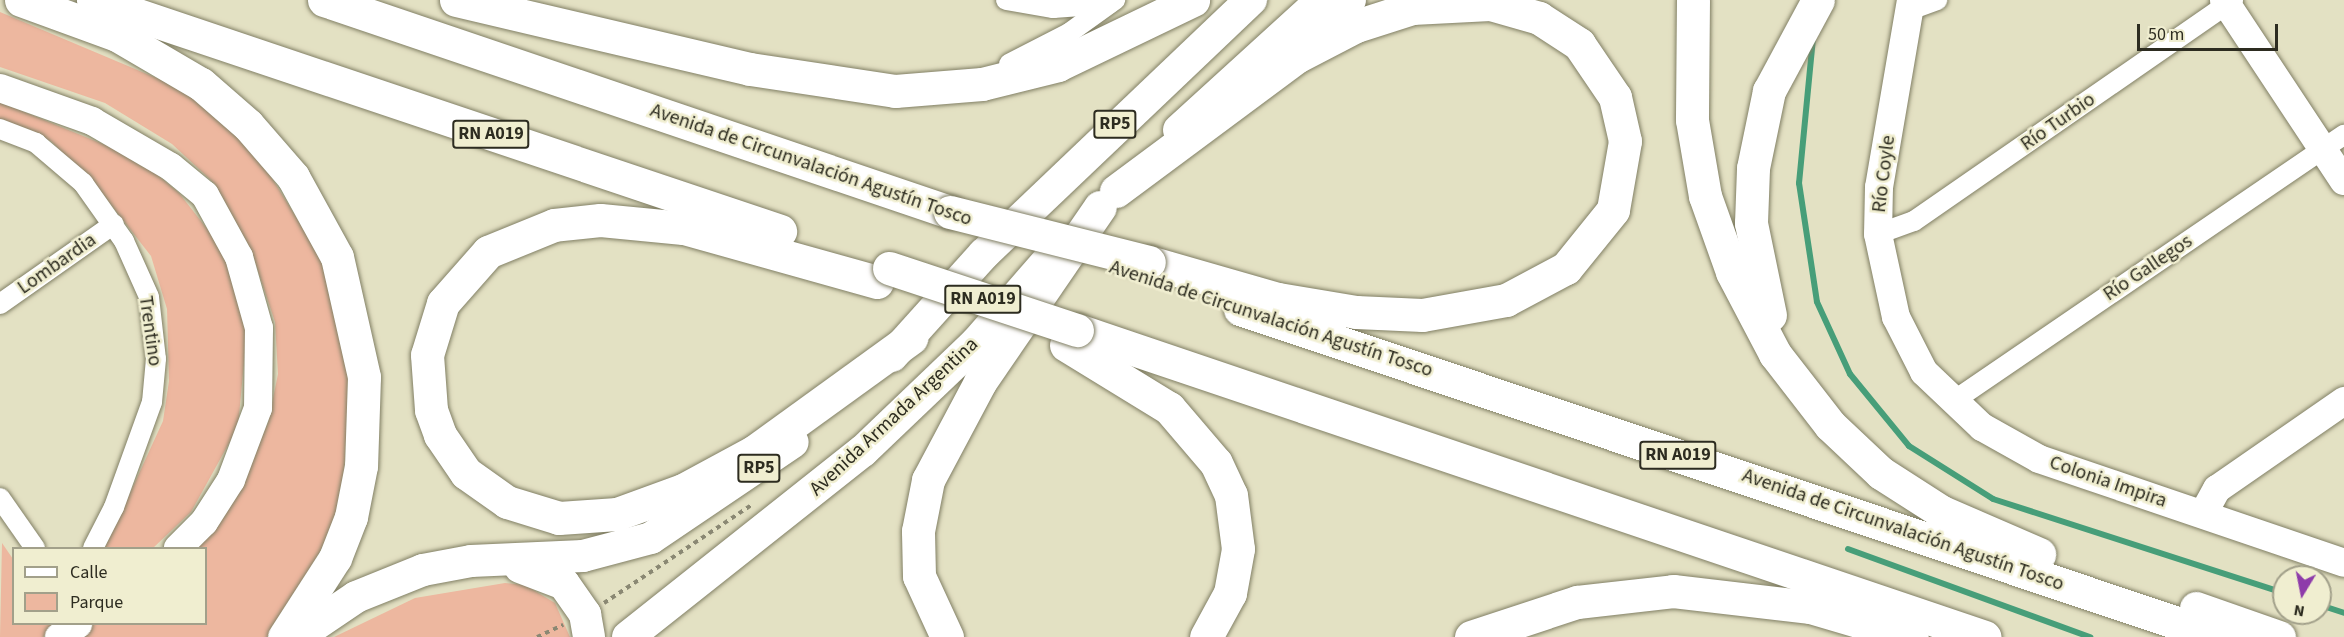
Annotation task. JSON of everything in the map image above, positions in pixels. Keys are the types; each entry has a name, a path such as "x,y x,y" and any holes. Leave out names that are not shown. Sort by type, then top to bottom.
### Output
{"highway":[{"path":"21,0 146,49 216,96 293,177 337,257 364,378 361,466 335,558 284,637"},
{"name":"RN A019","path":"93,0 883,275 984,300 1070,337 1984,637"},
{"name":"Avenida de Circunvalación Agustín Tosco","path":"324,0 950,212 1143,268 2219,637"},
{"path":"456,0 778,75 923,90 1018,77 1058,65 1193,0"},
{"path":"1693,0 1691,109 1706,196 1752,314 1809,401 1881,473 1951,516 2059,561 2279,637"},
{"path":"1809,401 1765,300 1751,194 1769,92 1818,0"},
{"path":"946,637 919,576 918,531 928,480 980,382 1108,199 1298,56 1356,27 1412,8 1490,4 1539,18 1579,44 1615,97 1624,163 1613,210 1566,268 1506,300 1422,315 1356,312 1278,299 1143,268"},
{"path":"883,275 683,228 600,220 554,225 488,252 443,303 427,355 431,410 440,435 466,473 507,502 559,518 617,514 683,490 755,451 911,338"},
{"path":"1070,337 1169,408 1216,464 1231,495 1238,549 1230,593 1206,637"},
{"path":"1470,637 1577,603 1672,591 1810,607 1912,637"}],"main road":[{"name":"RP5","path":"471,561 583,556 651,538 767,462 911,338 984,254 1251,0"},
{"path":"984,254 1063,194 1273,0"},
{"name":"Avenida Armada Argentina","path":"628,637 863,451 976,343 1108,199 1229,83 1322,0"},
{"path":"1229,83 1350,0"},
{"path":"297,637 332,610 398,577 471,561 522,567 564,585 585,614 589,637"}],"street":[{"path":"1006,0 1053,8 1113,2"},
{"path":"1910,5 1937,0"},
{"path":"2228,1 2333,142 2344,182"},
{"name":"Río Turbio","path":"1878,234 1914,221 2228,1"},
{"path":"923,90 1030,56 1113,2"},
{"name":"Río Coyle","path":"1908,346 1887,286 1878,234 1879,187 1910,5"},
{"path":"0,88 92,121 171,167 205,195 239,257 259,328 258,408 231,480 204,522 180,547"},
{"name":"Trentino","path":"0,129 55,157 114,224 148,297 156,380 142,435 94,547"},
{"name":"Río Gallegos","path":"1952,402 2333,142"},
{"name":"Lombardia","path":"0,304 114,224"},
{"name":"Colonia Impira","path":"1908,346 1952,402 1982,427 2039,459 2344,563"},
{"path":"2203,514 2217,489 2344,401"},
{"path":"2,506 33,547"},
{"path":"59,637 77,625"}],"green space":[{"path":"0,12 192,93 262,162 325,264 350,365 342,511 284,617 267,637 70,637 88,625 207,625 207,547 192,547 234,501 268,423 278,374 275,322 252,253 215,184 172,144 105,103 0,67"},
{"path":"0,102 137,158 179,193 215,239 237,278 247,329 238,427 191,512 154,547 105,547 163,421 169,381 167,309 151,256 101,192 51,141 0,122"},
{"path":"2,543 12,558 12,625 57,625 43,637 0,637"},
{"path":"505,583 525,585 555,603 570,637 334,637 415,598"}],"waterway":[{"path":"1813,38 1799,183 1817,302 1850,374 1909,446 1993,499 2272,589"},
{"path":"1848,549 2090,637"},
{"path":"2332,609 2344,613"}]}
